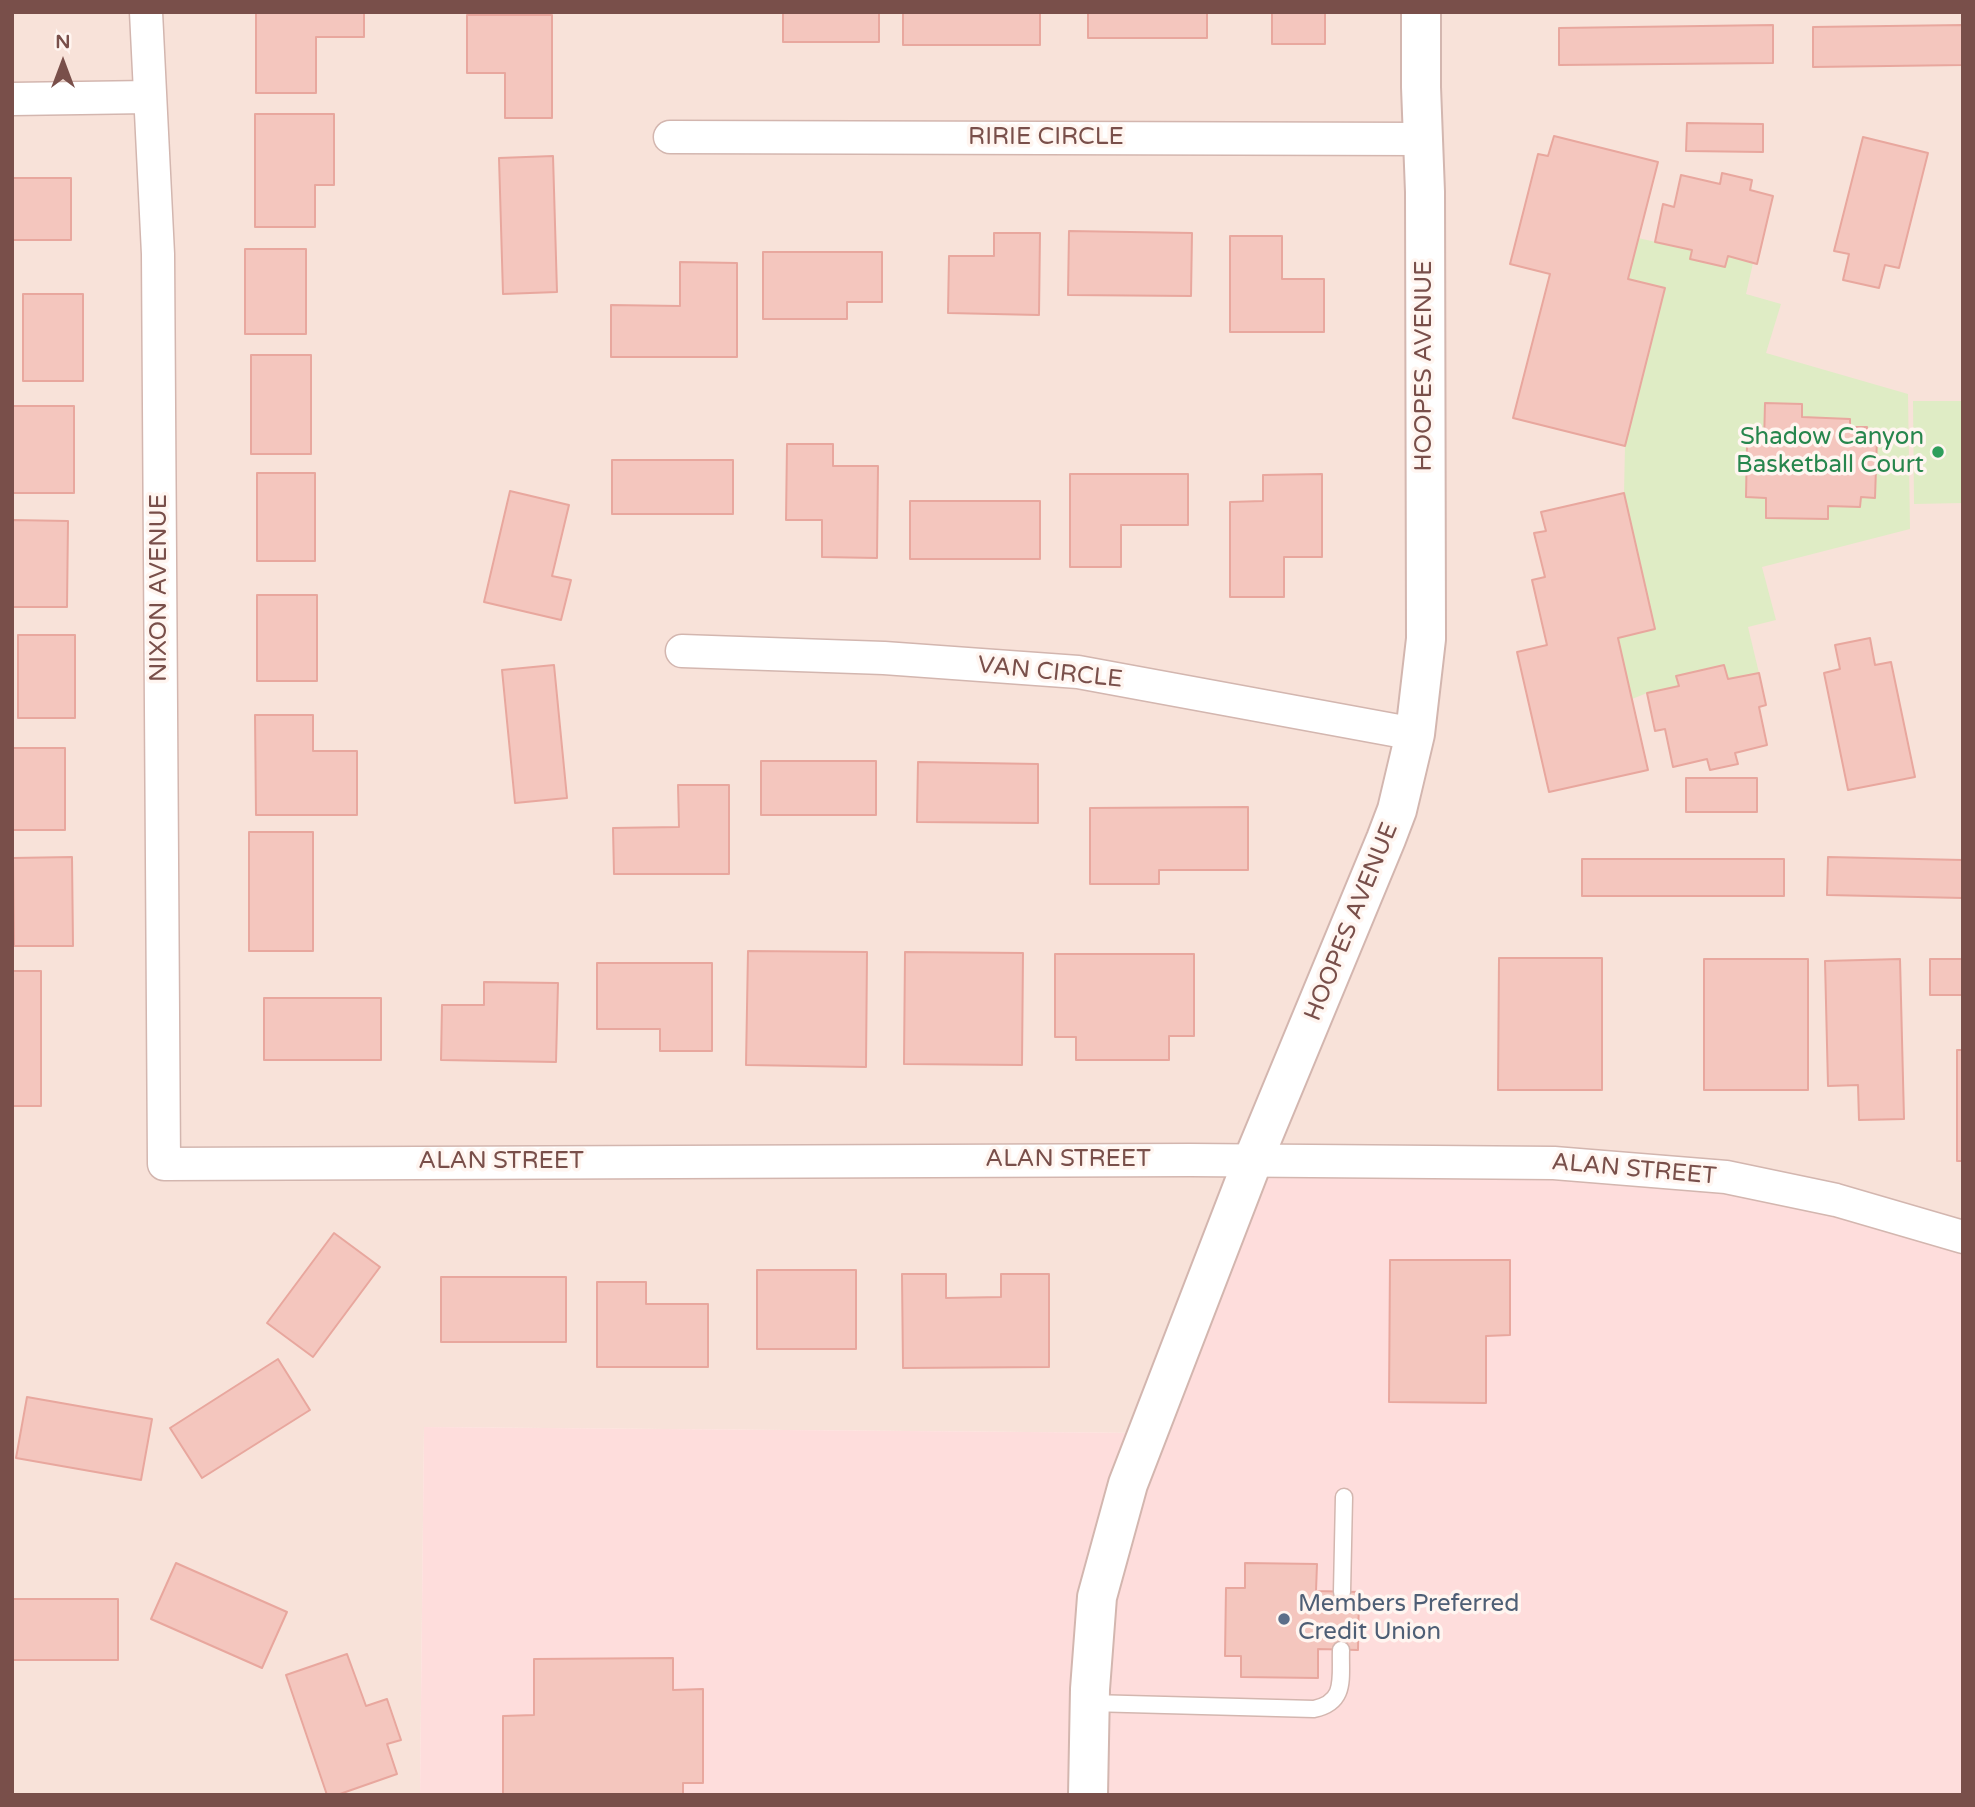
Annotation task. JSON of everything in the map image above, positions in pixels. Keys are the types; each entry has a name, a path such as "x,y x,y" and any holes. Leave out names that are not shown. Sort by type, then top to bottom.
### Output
{"street":[{"name":"NIXON AVENUE","path":"146,12 158,254 164,1164"},
{"name":"HOOPES AVENUE","path":"1088,1795 1090,1689 1097,1597 1128,1484 1254,1160 1387,839 1397,810 1415,734 1426,639 1425,192 1421,12"},
{"path":"12,99 149,97"},
{"name":"RIRIE CIRCLE","path":"670,137 1423,139"},
{"name":"VAN CIRCLE","path":"682,651 884,658 1078,672 1415,734"},
{"name":"ALAN STREET","path":"164,1164 1254,1160 1554,1163 1726,1177 1836,1200 1963,1237"}],"lane":[{"path":"1342,1592 1343,1497"},
{"path":"1090,1703 1314,1710 1328,1706 1337,1696 1341,1650"}],"shaded area":[{"path":"12,12 1963,12 1963,1237 1148,1433 424,1427 420,1795 12,1795"},
{"path":"1253,1160 1726,1177 1963,1237 1963,1795 420,1795 424,1427 1148,1433"}],"green space":[{"path":"1638,238 1692,250 1725,267 1728,256 1753,263 1746,294 1781,304 1766,353 1908,394 1910,529 1762,567 1776,620 1748,627 1759,673 1728,679 1724,666 1676,676 1679,686 1632,699 1618,638 1655,629 1624,493 1625,446 1665,288 1628,279"},
{"name":"Shadow Canyon Basketball Court","path":"1913,401 1963,401 1963,503 1914,504"}],"building":[{"path":"256,12 364,12 364,37 316,37 316,93 256,93"},
{"path":"783,12 879,12 879,42 783,42"},
{"path":"903,12 1040,12 1040,45 903,45"},
{"path":"1088,12 1207,12 1207,38 1088,38"},
{"path":"1272,12 1325,12 1325,44 1272,44"},
{"path":"467,15 552,15 552,118 505,118 505,73 467,73"},
{"path":"1773,25 1773,63 1559,65 1559,28"},
{"path":"1963,25 1963,65 1813,67 1813,27"},
{"path":"255,114 334,114 334,185 315,185 315,227 255,227"},
{"path":"1687,123 1763,124 1763,152 1686,151"},
{"path":"1554,136 1658,162 1628,279 1665,288 1625,446 1513,418 1550,274 1510,264 1538,154 1548,156"},
{"path":"1863,137 1928,153 1899,268 1885,265 1879,288 1843,280 1849,254 1834,251"},
{"path":"553,156 557,292 503,294 499,158"},
{"path":"1722,173 1752,180 1750,190 1773,196 1757,264 1728,256 1725,267 1690,259 1692,250 1655,242 1663,204 1674,207 1681,175 1720,184"},
{"path":"12,178 71,178 71,240 12,240"},
{"path":"1069,231 1192,233 1191,296 1068,295"},
{"path":"994,233 1040,233 1039,315 948,313 949,256 994,256"},
{"path":"1230,236 1282,236 1282,279 1324,279 1324,332 1230,332"},
{"path":"245,249 306,249 306,334 245,334"},
{"path":"763,252 882,252 882,302 847,302 847,319 763,319"},
{"path":"680,262 737,263 737,357 611,357 611,305 680,306"},
{"path":"23,294 83,294 83,381 23,381"},
{"path":"251,355 311,355 311,454 251,454"},
{"path":"1765,403 1802,404 1802,417 1850,419 1850,427 1867,427 1867,438 1877,438 1875,498 1861,497 1860,507 1828,506 1828,519 1766,518 1766,498 1746,497 1747,444 1764,444"},
{"path":"13,406 74,406 74,493 12,493"},
{"path":"787,444 833,444 833,466 878,466 877,558 822,557 822,520 786,520"},
{"path":"612,460 733,460 733,514 612,514"},
{"path":"257,473 315,473 315,561 257,561"},
{"path":"1070,474 1188,474 1188,525 1121,525 1121,567 1070,567"},
{"path":"1322,474 1322,557 1284,557 1284,597 1230,597 1230,502 1263,501 1263,475"},
{"path":"510,491 569,505 552,576 571,580 561,620 484,602"},
{"path":"1624,493 1655,629 1618,638 1648,770 1549,792 1517,652 1547,645 1532,580 1545,577 1534,533 1546,531 1541,512"},
{"path":"910,501 1040,501 1040,559 910,559"},
{"path":"12,520 68,521 67,607 12,607"},
{"path":"257,595 317,595 317,681 257,681"},
{"path":"18,635 75,635 75,718 18,718"},
{"path":"1870,638 1875,665 1891,662 1915,777 1848,790 1824,673 1840,669 1835,645"},
{"path":"554,665 567,798 515,803 502,670"},
{"path":"1724,665 1728,679 1759,673 1766,705 1759,707 1767,745 1735,753 1738,764 1710,770 1707,759 1673,767 1665,729 1655,731 1647,693 1679,686 1676,676"},
{"path":"255,715 313,715 313,751 357,751 357,815 256,815"},
{"path":"12,748 65,748 65,830 12,830"},
{"path":"761,761 876,761 876,815 761,815"},
{"path":"918,762 1038,764 1038,823 917,822"},
{"path":"1686,778 1757,778 1757,812 1686,812"},
{"path":"678,785 729,785 729,874 614,874 613,828 679,827"},
{"path":"1248,807 1248,870 1159,870 1159,884 1090,884 1090,808"},
{"path":"249,832 313,832 313,951 249,951"},
{"path":"72,857 73,946 14,946 13,858"},
{"path":"1828,857 1963,860 1963,898 1827,895"},
{"path":"1582,859 1784,859 1784,896 1582,896"},
{"path":"748,951 867,952 866,1067 746,1065"},
{"path":"905,952 1023,953 1022,1065 904,1064"},
{"path":"1055,954 1194,954 1194,1036 1169,1036 1169,1060 1076,1060 1076,1037 1055,1037"},
{"path":"1499,958 1602,958 1602,1090 1498,1090"},
{"path":"1704,959 1808,959 1808,1090 1704,1090"},
{"path":"1900,959 1904,1119 1859,1120 1858,1085 1828,1086 1825,961"},
{"path":"1930,959 1963,959 1963,995 1930,995"},
{"path":"597,963 712,963 712,1051 660,1051 660,1029 597,1029"},
{"path":"12,971 41,971 41,1106 12,1106"},
{"path":"484,982 558,983 556,1062 441,1060 442,1005 484,1005"},
{"path":"264,998 381,998 381,1060 264,1060"},
{"path":"1957,1050 1963,1050 1963,1161 1957,1161"},
{"path":"334,1233 380,1267 313,1357 267,1323"},
{"path":"1390,1260 1510,1260 1510,1335 1486,1336 1486,1403 1389,1402"},
{"path":"757,1270 856,1270 856,1349 757,1349"},
{"path":"902,1274 946,1274 946,1298 1001,1297 1001,1274 1049,1274 1049,1367 903,1368"},
{"path":"441,1277 566,1277 566,1342 441,1342"},
{"path":"597,1282 646,1282 646,1304 708,1304 708,1367 597,1367"},
{"path":"278,1359 310,1410 202,1478 170,1428"},
{"path":"27,1397 152,1419 141,1480 16,1458"},
{"path":"176,1563 287,1612 262,1668 151,1619"},
{"path":"1245,1563 1317,1564 1316,1591 1359,1592 1358,1650 1318,1649 1318,1678 1241,1677 1241,1656 1225,1656 1226,1588 1245,1588"},
{"path":"12,1599 118,1599 118,1660 12,1660"},
{"path":"347,1654 366,1706 387,1699 401,1740 387,1744 397,1774 337,1795 327,1795 286,1675"},
{"path":"673,1658 673,1690 703,1689 703,1783 683,1783 683,1795 503,1795 503,1716 534,1715 534,1659"}],"place":[{"name":"Shadow Canyon Basketball Court","path":"1938,452"},
{"name":"Members Preferred Credit Union","path":"1284,1619"}]}
